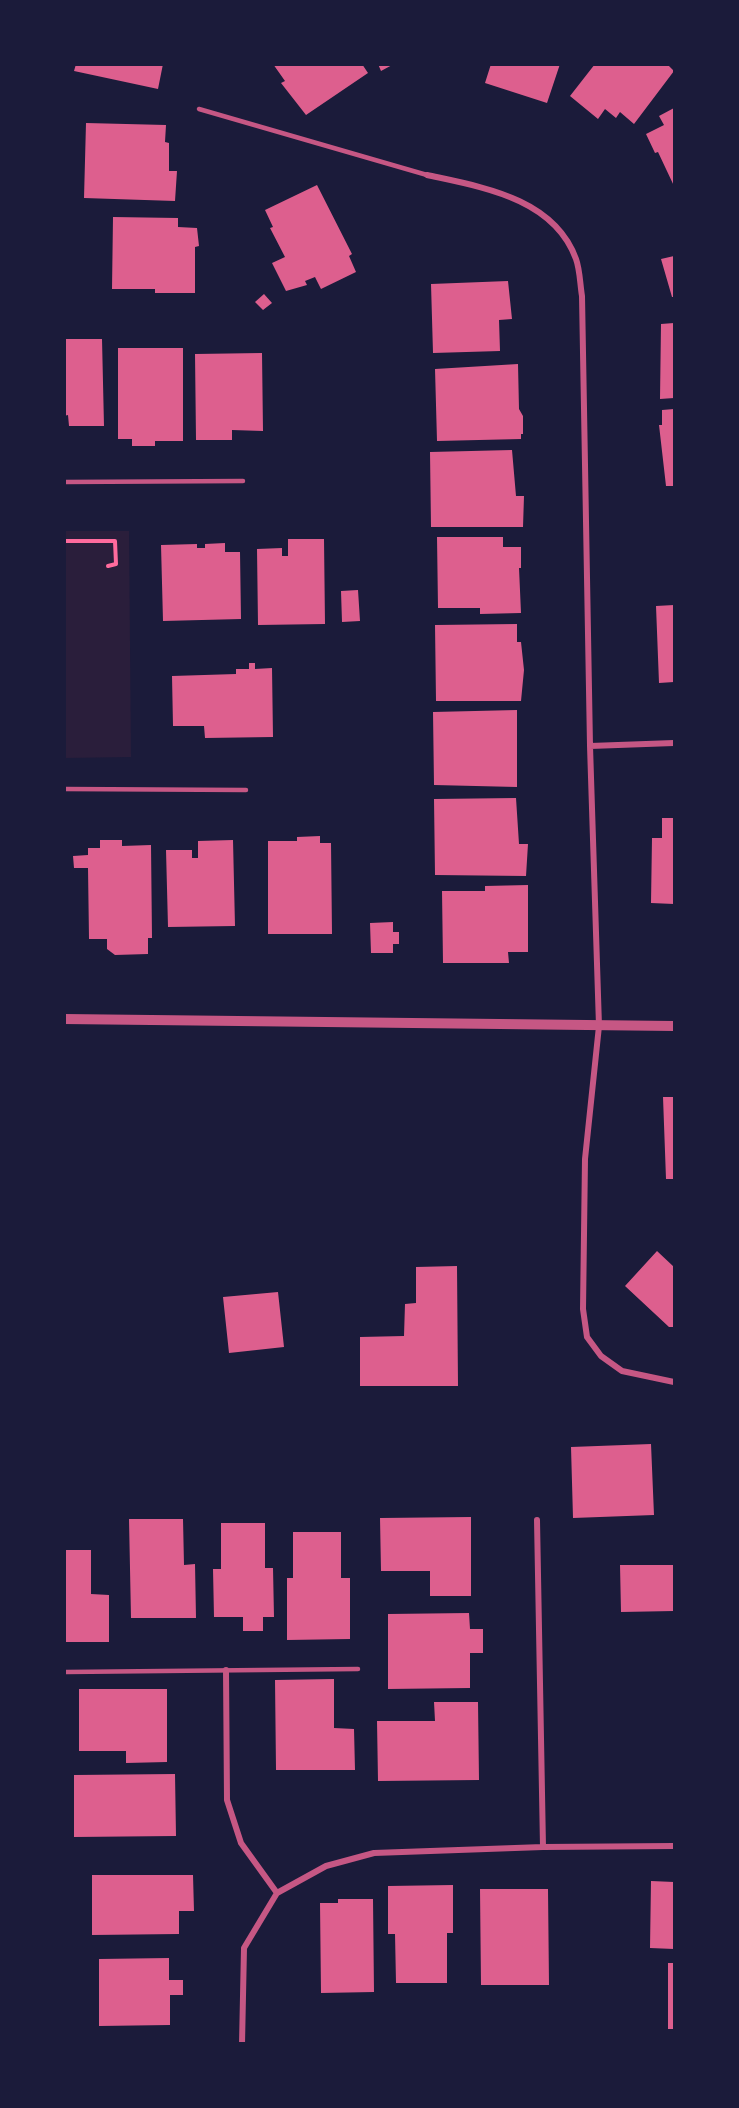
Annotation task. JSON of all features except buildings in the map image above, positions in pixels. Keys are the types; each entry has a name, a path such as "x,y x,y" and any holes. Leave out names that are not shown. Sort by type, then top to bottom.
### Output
{"street":[{"path":"427,175 496,190 533,207 560,231 576,259 582,296 599,1026 585,1159 583,1308 587,1337 601,1356 622,1371 675,1382"},
{"path":"591,746 675,743"},
{"path":"64,1019 675,1026"},
{"path":"537,1520 543,1847"},
{"path":"225,1670 227,1800 241,1843 277,1893"},
{"path":"242,2043 244,1948 277,1893 326,1866 374,1853 543,1847 675,1846"}],"lane":[{"path":"200,109 427,175"},
{"path":"64,482 243,481"},
{"path":"64,789 246,790"},
{"path":"66,1672 358,1669"}],"path":[{"path":"64,542 115,541 116,564 108,566"}],"shaded area":[{"path":"64,531 129,531 131,757 65,758"}]}
